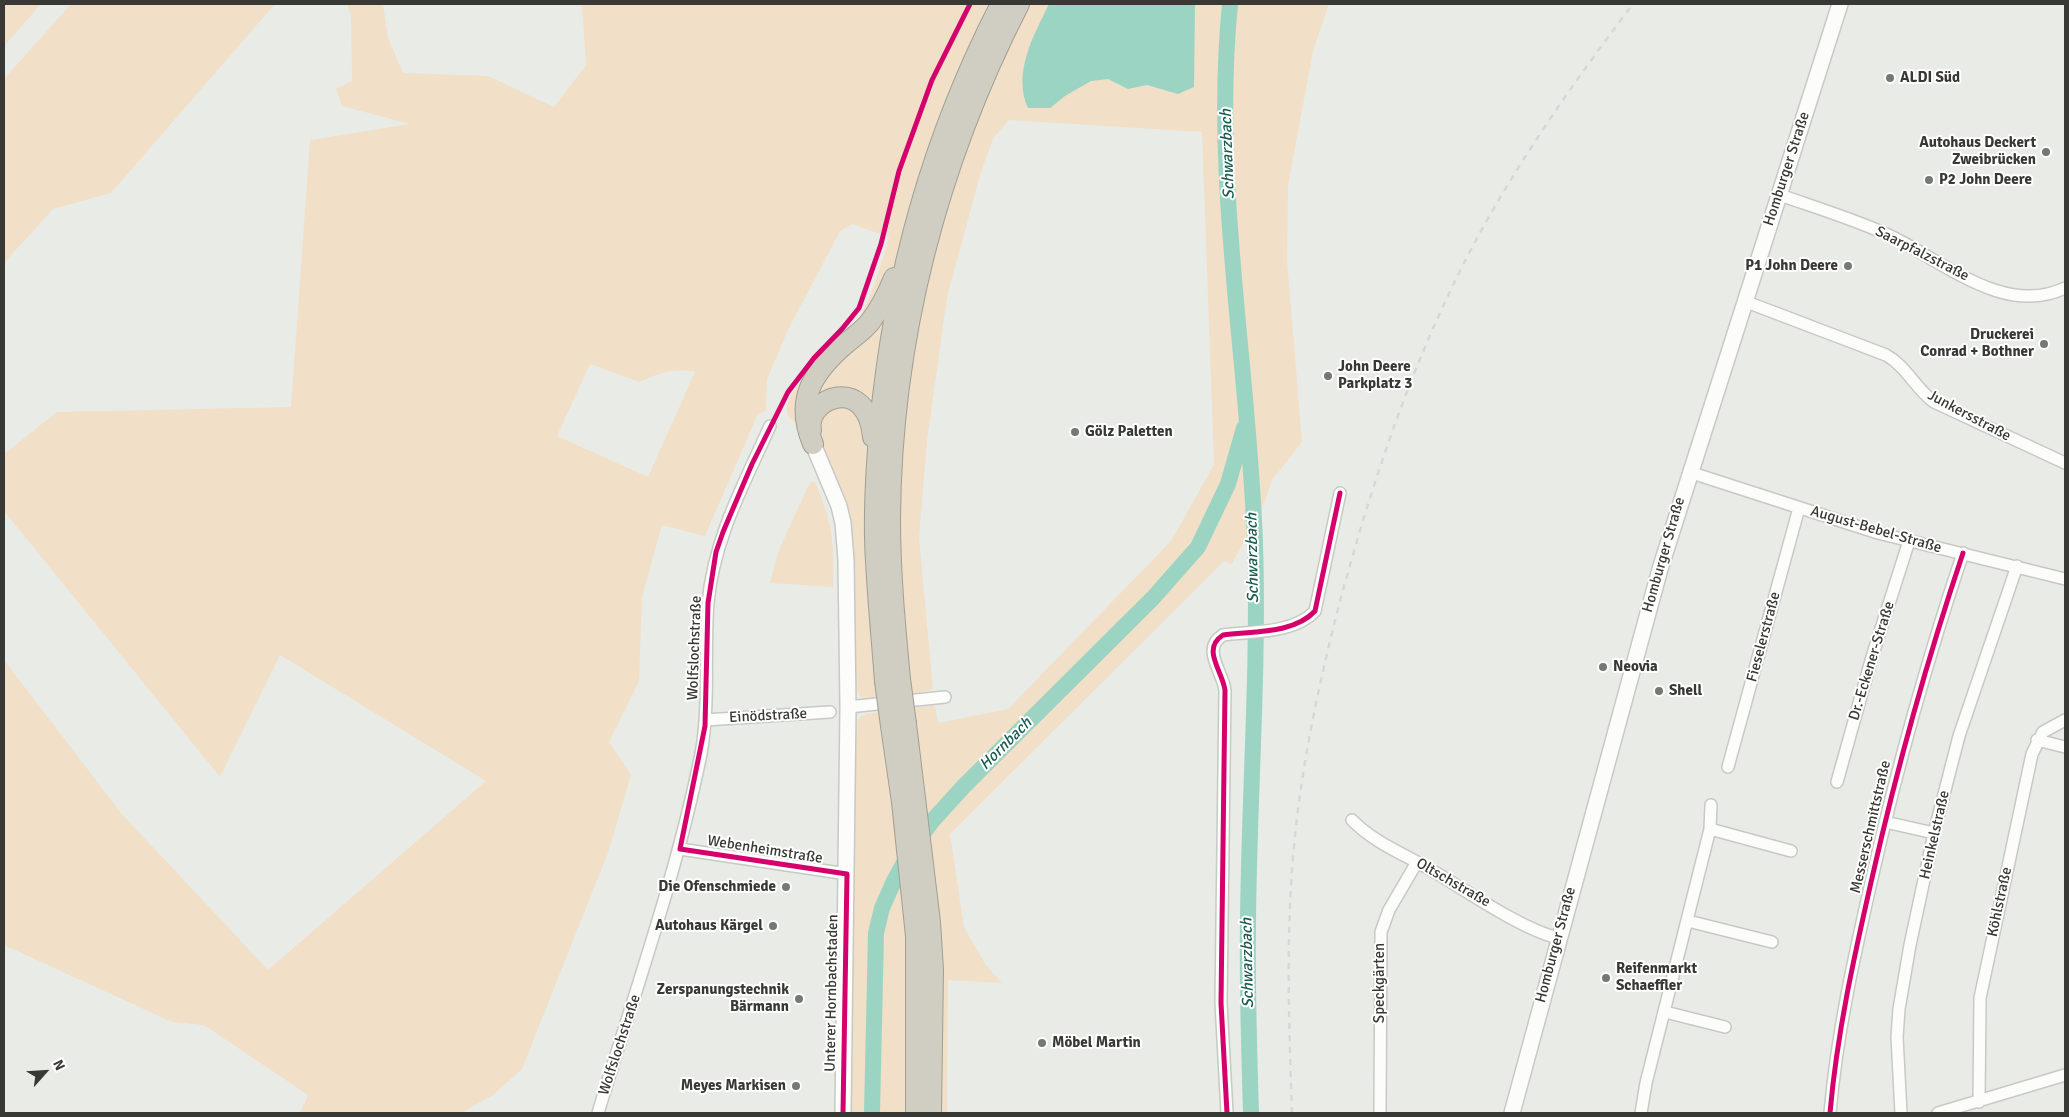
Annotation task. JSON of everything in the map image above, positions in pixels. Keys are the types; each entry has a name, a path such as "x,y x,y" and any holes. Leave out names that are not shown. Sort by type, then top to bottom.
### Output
{"highway":[{"path":"916,1113 917,979 912,888 902,802 899,725 876,560 877,469 886,360 910,242 936,156 964,78 1001,4"},
{"path":"893,680 893,600 890,521 892,448 902,361 915,287 951,157 980,88 1019,4"},
{"path":"813,444 805,418 807,396 811,384 825,363 869,323 882,302 910,242"},
{"path":"813,444 810,425 816,410 833,398 844,397 857,400 866,409 871,421 877,469"},
{"path":"899,725 915,787 926,874 932,970 932,1113"}],"main road":[{"name":"Homburger Straße","path":"1512,1113 1657,578 1689,472 1780,195 1840,4"},
{"name":"Unterer Hornbachstaden","path":"813,444 835,494 843,523 848,614 843,1113"}],"street":[{"name":"Saarpfalzstraße","path":"1780,195 1886,234 1995,290 2022,297 2034,297 2065,288"},
{"name":"Junkersstraße","path":"1744,301 1886,355 1900,366 1926,396 1934,402 2065,463"},
{"name":"Wolfslochstraße","path":"598,1113 656,932 680,849 701,751 705,720 708,603 716,552 733,507 770,426"},
{"name":"August-Bebel-Straße","path":"1689,472 1909,541 2065,579"},
{"path":"1227,1113 1222,1043 1225,690 1212,649 1215,640 1224,635 1277,628 1306,620 1315,611 1340,493"},
{"name":"Fieselerstraße","path":"1728,767 1799,508"},
{"name":"Dr.-Eckener-Straße","path":"1837,782 1872,658 1909,541"},
{"name":"Messerschmittstraße","path":"1830,1113 1836,1050 1845,1000 1885,822 1926,665 1963,553"},
{"name":"Heinkelstraße","path":"1901,1113 1898,1063 1899,1009 1910,945 1934,833 1969,703 2017,566"},
{"path":"848,707 945,697"},
{"name":"Einödstraße","path":"705,720 830,712"},
{"path":"2037,740 2051,726 2065,720"},
{"path":"2037,740 2065,747"},
{"name":"Köhlstraße","path":"1979,1102 1980,998 2026,781 2037,740"},
{"path":"1641,1113 1646,1083 1710,829 1711,805"},
{"name":"Oltschstraße","path":"1352,820 1368,835 1516,919 1558,938"},
{"path":"1885,822 1934,833"},
{"path":"1710,829 1791,851"},
{"name":"Webenheimstraße","path":"680,849 846,874"},
{"name":"Speckgärten","path":"1380,1113 1381,932 1389,910 1417,862"},
{"path":"1688,921 1772,942"},
{"path":"1665,1012 1725,1027"},
{"path":"1941,1113 2065,1075"}],"shaded area":[{"path":"4,4 41,4 4,46"},
{"path":"71,4 275,4 111,193 53,209 4,263 4,79"},
{"path":"347,4 383,4 388,38 403,73 488,76 554,107 586,65 582,4 1329,4 1313,51 1288,186 1287,260 1302,442 1272,480 1265,501 1232,564 1224,561 950,834 964,927 985,964 1002,983 948,980 947,1113 850,1113 856,724 859,718 866,714 935,705 938,723 1008,709 1171,541 1214,465 1202,132 1009,120 993,139 981,172 947,297 927,441 919,538 933,689 911,695 866,700 860,697 856,688 851,531 836,524 830,501 796,423 788,415 787,405 793,392 803,379 860,316 873,288 889,237 852,224 840,231 789,328 767,379 766,411 758,414 705,536 662,525 642,597 639,681 609,742 631,775 609,850 522,1069 493,1095 461,1113 300,1113 308,1095 204,1025 172,1022 4,945 4,660 121,813 268,970 486,781 280,655 220,777 4,511 4,454 57,412 291,407 310,140 410,124 342,106 336,89 352,81 351,16","holes":["590,364 640,382 667,372 680,370 695,372 648,477 557,436"]},
{"path":"1049,4 1195,4 1194,87 1178,94 1147,85 1128,89 1108,79 1091,81 1065,96 1050,108 1028,108 1022,81 1024,68 1037,28"},
{"path":"810,482 815,482 829,522 833,558 833,587 770,583 778,552"}],"waterway":[{"name":"Schwarzbach","path":"1230,4 1225,139 1228,206 1251,477 1256,591 1248,947 1251,1113"},
{"name":"Hornbach","path":"872,1113 876,933 882,908 894,881 912,848 934,819 964,786 1153,598 1198,547 1228,484 1244,428"}],"railway":[{"path":"1292,1113 1289,953 1296,825 1305,762 1324,667 1339,605 1363,521 1404,398 1456,279 1495,207 1538,137 1584,70 1633,4"}],"cycle path":[{"path":"843,1113 847,874 680,849 705,726 708,603 716,552 723,532 752,464 788,392 814,358 859,308 881,244 899,171 932,80 970,4"},
{"path":"1227,1113 1221,1003 1225,690 1213,653 1214,647 1223,635 1284,628 1296,624 1315,611 1340,493"},
{"path":"1830,1113 1847,995 1882,837 1902,755 1925,674 1963,553"}],"place":[{"name":"ALDI Süd","path":"1890,78"},
{"name":"Autohaus Deckert Zweibrücken","path":"2046,152"},
{"name":"P2 John Deere","path":"1929,180"},
{"name":"P1 John Deere","path":"1848,266"},
{"name":"Druckerei Conrad + Bothner","path":"2044,344"},
{"name":"John Deere Parkplatz 3","path":"1328,376"},
{"name":"Gölz Paletten","path":"1075,432"},
{"name":"Neovia","path":"1603,667"},
{"name":"Shell","path":"1659,691"},
{"name":"Die Ofenschmiede","path":"786,887"},
{"name":"Autohaus Kärgel","path":"773,926"},
{"name":"Reifenmarkt Schaeffler","path":"1606,978"},
{"name":"Zerspanungstechnik Bärmann","path":"799,999"},
{"name":"Möbel Martin","path":"1042,1043"},
{"name":"Meyes Markisen","path":"796,1086"}]}
